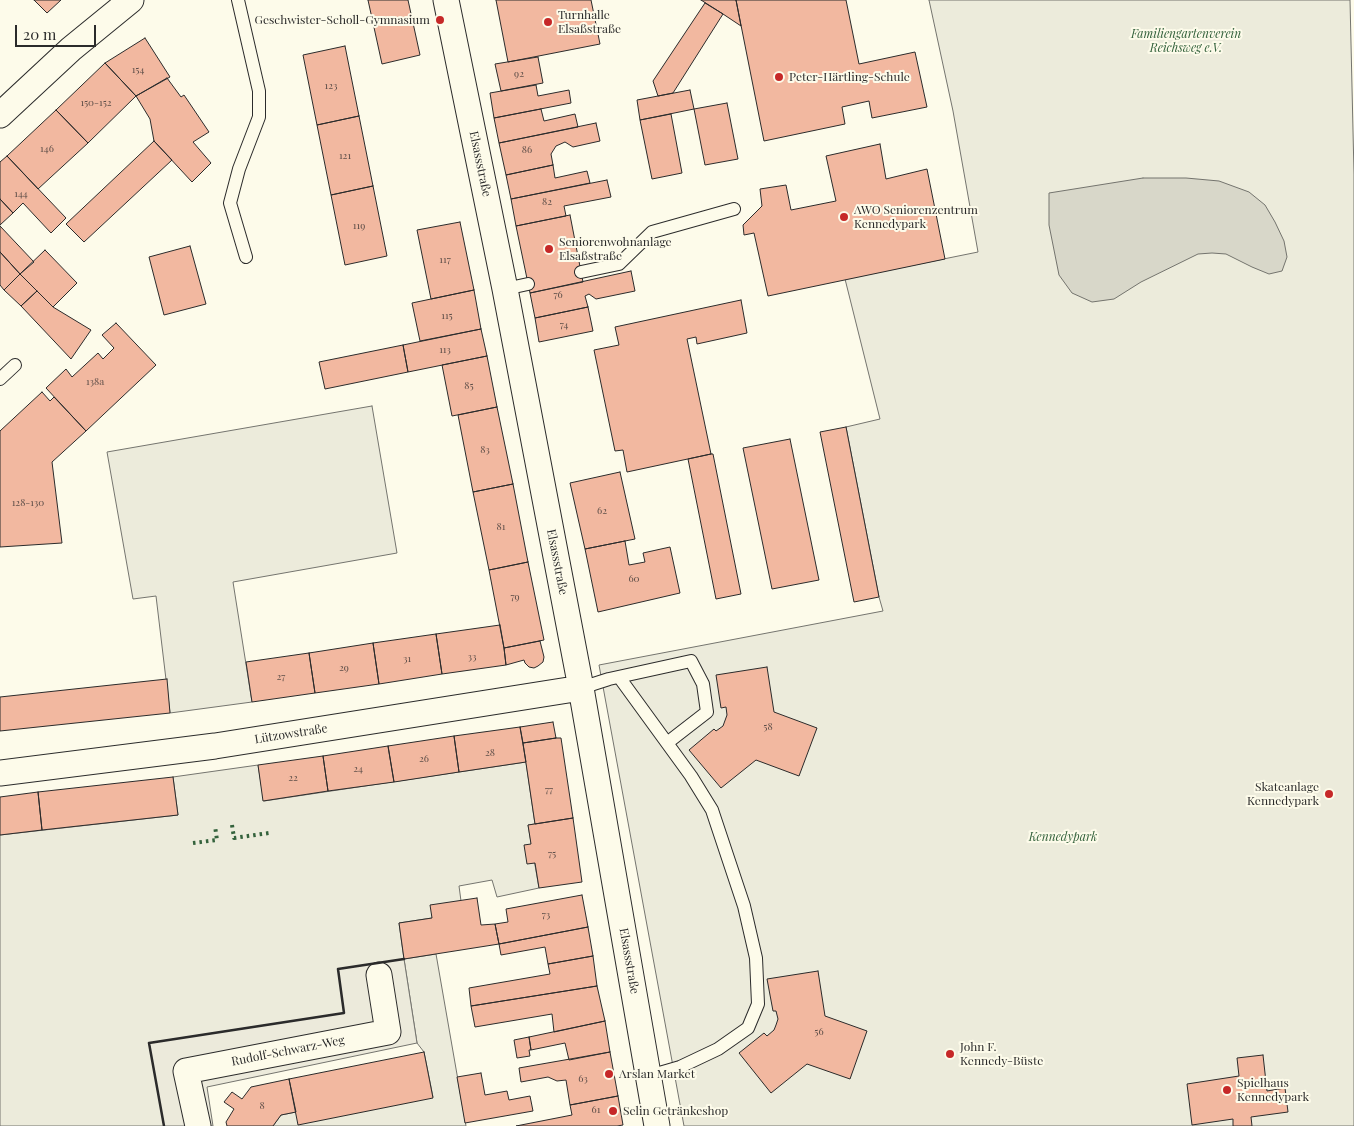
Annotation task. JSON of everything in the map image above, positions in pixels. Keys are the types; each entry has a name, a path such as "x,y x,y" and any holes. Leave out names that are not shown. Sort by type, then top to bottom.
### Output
{"street":[{"path":"0,115 71,49 131,0"},
{"name":"Elsassstraße","path":"446,0 516,286 581,688 657,1126"},
{"name":"Lützowstraße","path":"0,774 215,746 581,688"},
{"name":"Rudolf-Schwarz-Weg","path":"198,1126 186,1070 388,1032 379,975"}],"lane":[{"path":"238,0 259,91 259,117 239,169 230,203 246,256"},
{"path":"581,272 619,264 652,232 734,209"},
{"path":"0,380 15,365"},
{"path":"581,688 609,678 691,661 703,684 707,712 667,743"},
{"path":"619,677 691,776 712,810 744,906 756,958 758,1004 748,1028 718,1049 680,1067 649,1076"}],"green space":[{"name":"Kennedypark","path":"929,0 1350,0 1354,174 1354,1126 684,1126 599,665 883,611 846,427 880,419 845,279 978,252 953,111"},
{"path":"372,406 397,553 233,582 252,702 170,713 156,596 133,599 107,452"},
{"path":"526,762 535,824 528,825 539,888 497,897 492,880 459,886 461,901 432,918 399,923 404,959 344,1013 149,1043 164,1126 0,1126 0,835 178,815 173,777 258,765 264,801"},
{"path":"436,954 466,1126 273,1126 281,1115 296,1112 433,1097 424,1052 417,1043 404,959"}],"shaded area":[{"path":"1143,178 1186,178 1219,181 1249,192 1265,205 1284,241 1287,257 1282,271 1269,274 1226,254 1198,254 1141,282 1114,299 1092,302 1072,293 1059,275 1049,225 1049,193"},
{"path":"404,959 417,1043 207,1087 213,1126 164,1126 149,1043 344,1013 338,969"}],"building":[{"path":"34,0 61,0 47,13"},
{"path":"368,0 408,0 420,55 382,64"},
{"name":"Turnhalle Elsaßstraße","path":"496,0 591,0 600,44 508,62"},
{"path":"701,0 736,0 741,26 723,14"},
{"path":"736,0 846,0 859,64 915,52 927,107 872,118 869,101 842,107 845,124 764,141"},
{"path":"705,3 723,14 673,93 658,96 653,81"},
{"path":"145,38 170,77 136,96 105,63"},
{"path":"345,46 359,116 317,125 303,55"},
{"path":"538,57 543,83 501,91 495,64"},
{"path":"105,63 136,96 88,143 56,110"},
{"path":"167,78 181,97 184,95 209,132 193,142 211,163 192,182 154,141 150,119 136,96"},
{"path":"536,85 538,96 569,90 571,103 494,118 490,93"},
{"path":"690,90 694,109 640,120 637,100"},
{"path":"727,103 738,159 705,165 694,109"},
{"path":"541,109 544,121 575,114 578,127 499,143 494,118"},
{"path":"56,110 88,143 38,189 7,156"},
{"path":"671,114 682,173 652,179 640,120"},
{"path":"359,116 373,186 331,195 317,125"},
{"path":"596,123 600,141 573,147 565,142 556,146 551,154 553,165 506,175 499,143"},
{"path":"154,141 172,160 84,242 66,224"},
{"name":"AWO Seniorenzentrum Kennedypark","path":"880,144 886,179 927,169 945,259 768,296 754,233 744,235 743,225 762,206 760,189 786,185 791,210 836,201 826,156"},
{"path":"7,156 66,218 51,233 23,203 13,213 0,199 0,162"},
{"path":"553,165 555,178 587,171 590,183 511,199 506,175"},
{"path":"607,180 611,197 564,206 566,216 516,226 511,199"},
{"path":"373,186 387,256 345,265 331,195"},
{"path":"0,199 13,213 0,225"},
{"name":"Seniorenwohnanlage Elsaßstraße","path":"570,215 583,282 530,293 516,226"},
{"path":"460,222 474,290 431,299 417,230"},
{"path":"0,226 34,262 20,274 0,252"},
{"path":"190,246 206,304 164,315 149,257"},
{"path":"45,250 77,283 53,307 20,274"},
{"path":"0,252 20,274 4,290 0,285"},
{"path":"631,271 635,291 596,299 589,294 585,296 588,307 535,318 530,293"},
{"path":"20,274 37,291 21,306 4,290"},
{"path":"474,290 481,329 420,341 412,303"},
{"path":"37,291 53,307 91,330 71,359 21,306"},
{"path":"741,300 747,333 697,344 696,337 687,339 711,454 627,472 623,450 615,451 594,350 619,345 615,327"},
{"path":"588,307 593,331 539,342 535,318"},
{"path":"116,323 156,365 86,431 46,388 66,369 72,377 98,353 103,359 114,348 102,335"},
{"path":"481,329 487,356 408,372 403,345"},
{"path":"403,345 408,372 325,389 319,362"},
{"path":"487,356 497,407 452,416 442,365"},
{"path":"42,392 50,401 54,397 86,431 52,462 62,543 0,547 0,431"},
{"path":"497,407 513,484 473,492 458,415"},
{"path":"846,427 879,597 854,602 820,432"},
{"path":"790,439 819,580 772,589 743,448"},
{"path":"713,454 741,594 716,599 688,459"},
{"path":"620,472 635,539 585,549 570,483"},
{"path":"513,484 528,562 489,570 473,492"},
{"path":"625,541 629,565 645,562 643,553 670,547 680,593 598,612 585,549"},
{"path":"528,562 544,640 504,648 489,570"},
{"path":"500,625 506,665 442,674 436,634"},
{"path":"436,634 442,674 379,684 373,643"},
{"path":"540,641 544,657 543,662 538,666 534,668 529,667 524,660 506,665 504,648"},
{"path":"373,643 379,684 315,693 309,653"},
{"path":"309,653 315,693 252,702 246,662"},
{"path":"767,667 774,712 817,728 799,776 756,760 721,788 689,750 714,729 716,731 723,726 727,715 726,707 721,708 716,675"},
{"path":"167,679 170,713 0,731 0,697"},
{"path":"553,722 556,738 523,743 520,727"},
{"path":"520,727 526,762 459,772 454,736"},
{"path":"454,736 459,772 394,782 388,746"},
{"path":"561,738 573,818 535,824 523,743"},
{"path":"388,746 394,782 328,791 323,756"},
{"path":"323,756 328,791 263,801 258,765"},
{"path":"173,777 178,815 42,830 38,792"},
{"path":"38,792 42,830 0,835 0,797"},
{"path":"573,818 582,882 539,888 535,863 527,864 524,845 531,844 528,825"},
{"path":"582,895 588,927 499,944 495,924 508,922 506,909"},
{"path":"477,898 481,925 495,924 499,944 404,959 399,923 432,918 430,905"},
{"path":"588,927 593,956 548,964 545,947 501,955 499,944"},
{"path":"593,956 597,986 471,1006 469,988 550,974 548,964"},
{"path":"818,971 825,1016 867,1031 850,1079 807,1064 771,1093 739,1053 764,1033 767,1036 774,1030 776,1025 778,1019 776,1011 773,1011 767,979"},
{"path":"597,986 605,1021 554,1032 552,1014 475,1027 471,1006"},
{"path":"605,1021 610,1052 569,1060 565,1043 531,1050 529,1037"},
{"path":"529,1037 530,1056 517,1058 514,1040"},
{"path":"424,1052 433,1098 298,1125 289,1079"},
{"path":"610,1052 618,1096 570,1105 566,1080 557,1081 548,1077 521,1082 519,1068"},
{"name":"Spielhaus Kennedypark","path":"1263,1055 1267,1091 1285,1088 1288,1112 1251,1117 1252,1126 1233,1126 1233,1119 1192,1125 1187,1084 1239,1076 1237,1058"},
{"path":"481,1073 485,1095 507,1091 509,1100 530,1096 533,1111 465,1123 457,1077"},
{"path":"289,1079 296,1112 281,1115 273,1126 227,1126 226,1122 234,1109 224,1102 232,1092 242,1099 251,1087"},
{"path":"618,1096 623,1125 516,1126 572,1115 570,1105"}],"hedge":[{"path":"232,825 234,838 269,833"},
{"path":"193,843 217,840 215,826"}],"wall":[{"path":"164,1126 149,1043 344,1013 338,969 404,959"}],"place":[{"name":"Geschwister-Scholl-Gymnasium","path":"440,20"},
{"name":"Turnhalle Elsaßstraße","path":"548,22"},
{"name":"Peter-Härtling-Schule","path":"779,77"},
{"name":"AWO Seniorenzentrum Kennedypark","path":"844,217"},
{"name":"Seniorenwohnanlage Elsaßstraße","path":"549,249"},
{"name":"Skateanlage Kennedypark","path":"1329,794"},
{"name":"John F. Kennedy-Büste","path":"950,1054"},
{"name":"Arslan Market","path":"609,1074"},
{"name":"Spielhaus Kennedypark","path":"1227,1090"},
{"name":"Selin Getränkeshop","path":"613,1111"}],"park label":[{"name":"Familiengartenverein Reichsweg e.V.","path":"1186,41"}]}
